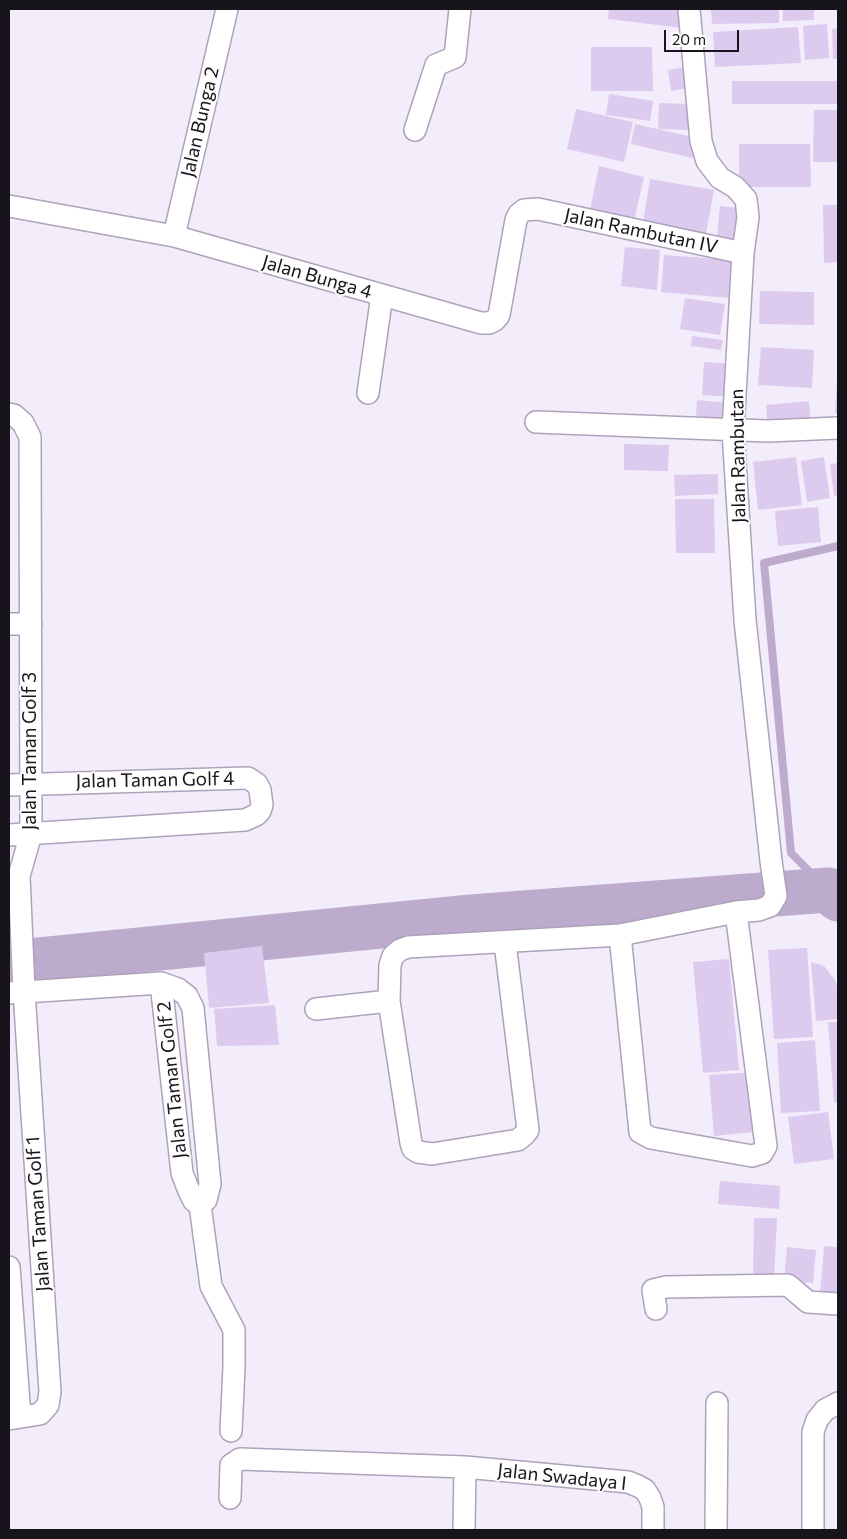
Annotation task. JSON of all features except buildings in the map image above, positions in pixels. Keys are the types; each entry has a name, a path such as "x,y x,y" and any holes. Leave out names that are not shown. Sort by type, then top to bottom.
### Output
{"street":[{"name":"Jalan Bunga 2","path":"174,236 227,9"},
{"path":"415,130 436,65 455,57 460,9"},
{"name":"Jalan Rambutan","path":"689,9 701,141 707,161 716,173 746,199 748,218 743,253 733,431 745,620 776,896 770,906 759,910 736,912"},
{"name":"Jalan Bunga 4","path":"9,206 174,236 481,323 489,323 499,316 516,220 524,210 538,209"},
{"name":"Jalan Rambutan IV","path":"538,209 743,253"},
{"path":"368,393 382,295"},
{"name":"Jalan Taman Golf 3","path":"9,414 14,415 23,423 30,437 31,834 19,876 21,927 19,985"},
{"path":"536,422 767,432 838,428"},
{"path":"9,624 31,624"},
{"name":"Jalan Taman Golf 4","path":"9,785 248,778 257,784 260,790 262,805 256,815 245,820 9,835"},
{"name":"Jalan Taman Golf 3","path":"9,852 19,876"},
{"path":"504,942 528,1130 522,1138 432,1154 418,1152 413,1149 390,1001 390,966 393,956 400,950 408,947 620,935 736,912 766,1146 762,1153 752,1156 651,1138 640,1132 620,935"},
{"path":"19,985 161,984"},
{"name":"Jalan Taman Golf 2","path":"200,1205 206,1200 210,1184 193,1008 187,996 178,989 161,984 182,1173 194,1201 200,1205 211,1286 234,1330 231,1430"},
{"name":"Jalan Taman Golf 1","path":"9,1267 14,1418 40,1414 48,1404 50,1392 19,985"},
{"path":"316,1009 390,1001"},
{"path":"656,1309 653,1290 666,1287 788,1285 808,1302 838,1304"},
{"path":"716,1403 716,1530"},
{"path":"813,1530 813,1432 817,1420 824,1410 838,1403"},
{"name":"Jalan Swadaya I","path":"230,1498 231,1465 240,1459 465,1468 628,1482 645,1490 650,1498 653,1530"},
{"path":"464,1530 465,1468"}],"waterway":[{"path":"828,890 791,853 764,563 838,546"},
{"path":"9,963 471,917 828,890 838,899"}]}
